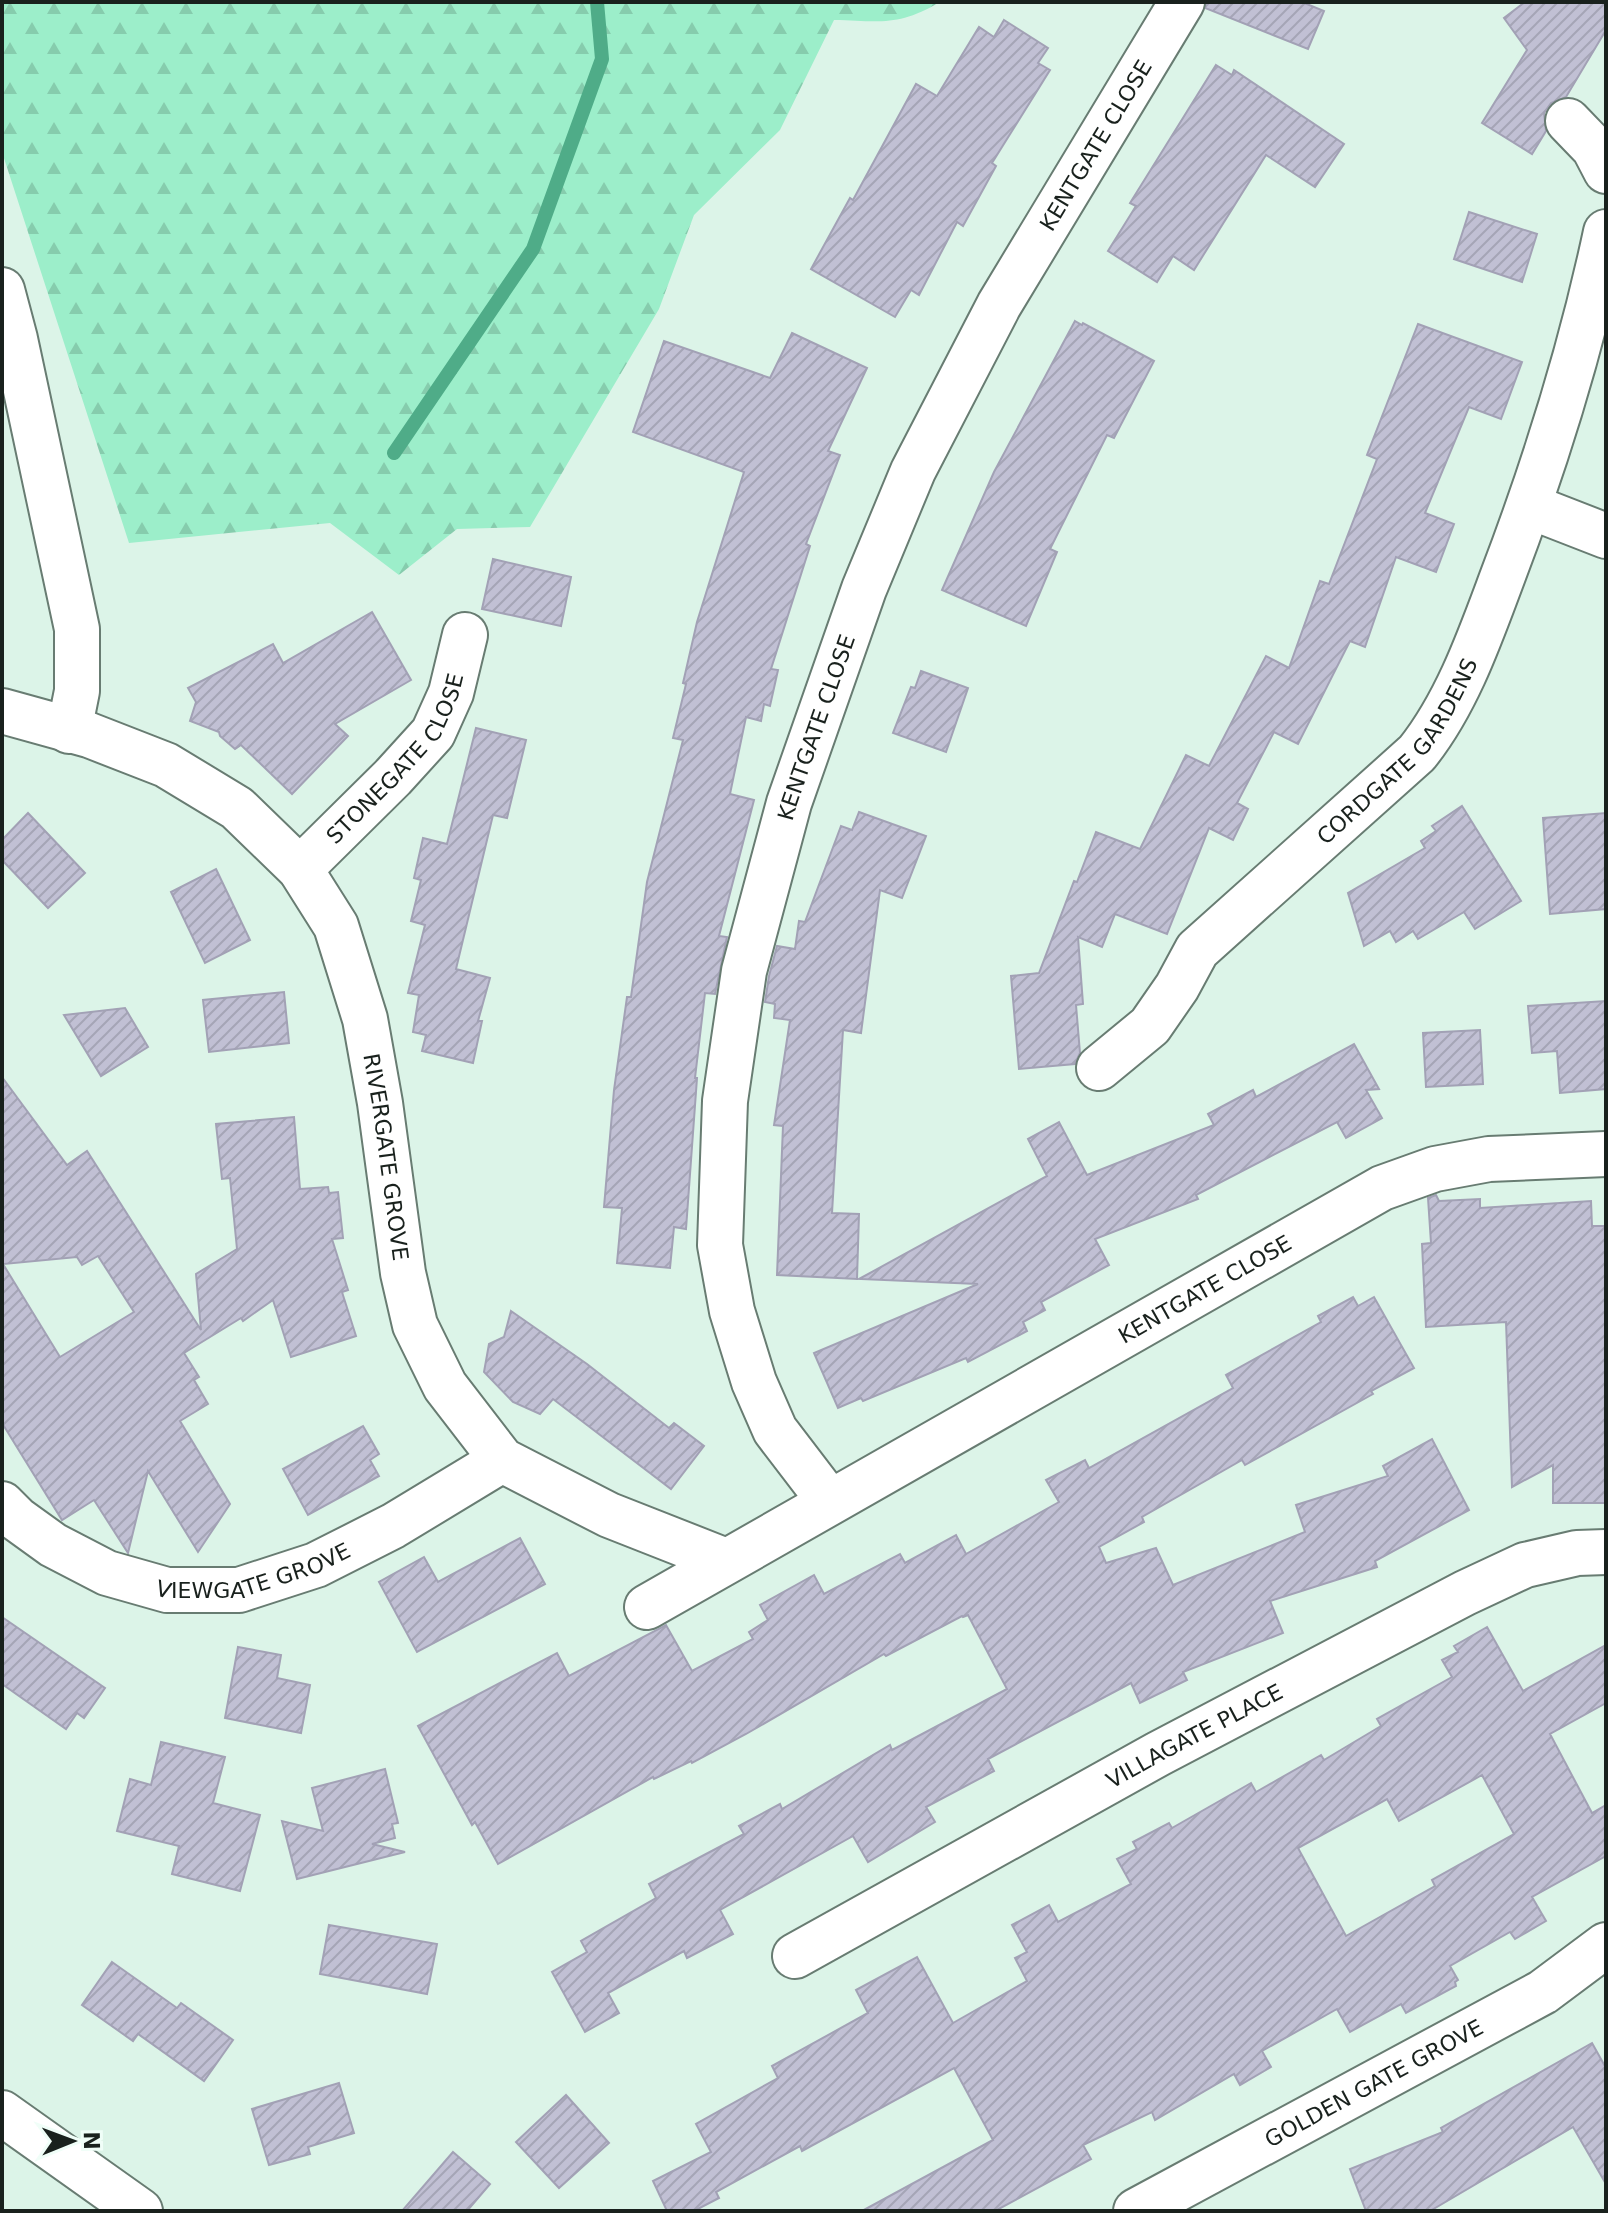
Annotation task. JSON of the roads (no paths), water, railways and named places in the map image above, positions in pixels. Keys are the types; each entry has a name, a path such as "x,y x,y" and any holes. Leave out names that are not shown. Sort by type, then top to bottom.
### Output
{"street":[{"name":"KENTGATE CLOSE","path":"830,1502 775,1430 754,1382 732,1311 720,1245 725,1101 744,971 789,803 864,589 913,471 999,305 1182,2"},
{"path":"1568,121 1594,148 1606,171"},
{"name":"CORDGATE GARDENS","path":"1099,1068 1150,1026 1177,987 1197,950 1417,753 1434,732 1487,619 1529,506 1558,420 1606,232"},
{"path":"2,290 19,355 77,629 77,691 69,731"},
{"path":"1529,506 1606,536"},
{"name":"STONEGATE CLOSE","path":"300,869 433,733 451,693 465,635"},
{"name":"RIVERGATE GROVE","path":"2,711 89,735 166,765 237,808 300,869 336,926 365,1019 380,1103 403,1273 415,1325 445,1386 502,1460 609,1515 726,1561"},
{"name":"KENTGATE CLOSE","path":"647,1607 1382,1188 1435,1169 1489,1159 1606,1154"},
{"name":"VIEWGATE GROVE","path":"2,1504 53,1545 107,1573 167,1590 239,1590 316,1565 393,1526 502,1460"},
{"name":"VILLAGATE PLACE","path":"795,1956 1158,1754 1465,1593 1525,1565 1577,1553 1606,1552"},
{"name":"GOLDEN GATE GROVE","path":"1136,2211 1543,1992 1606,1945"},
{"path":"2,2113 140,2211"}],"waterway":[{"path":"394,453 533,249 602,59 597,2"}]}
